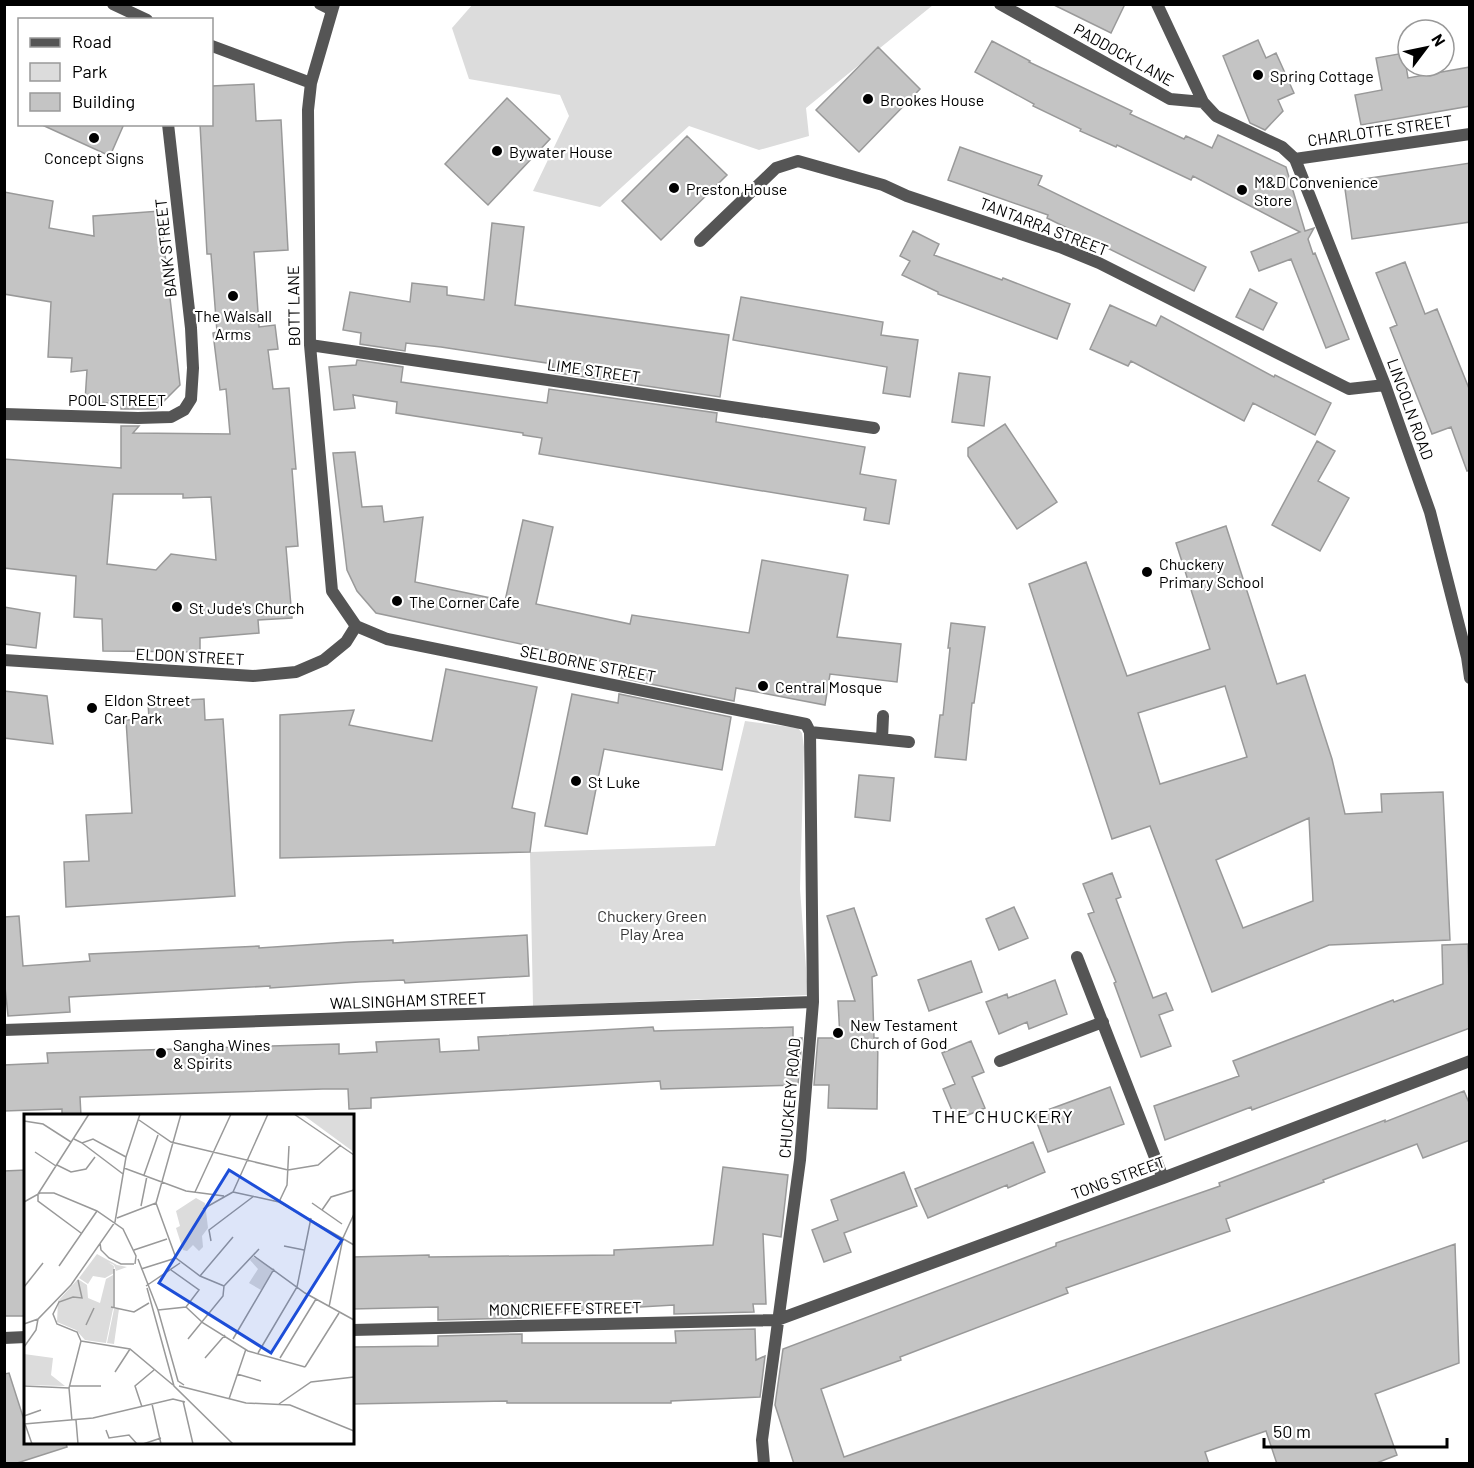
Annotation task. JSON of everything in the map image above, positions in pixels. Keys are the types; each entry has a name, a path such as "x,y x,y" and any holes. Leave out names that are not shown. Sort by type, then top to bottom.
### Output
{"street":[{"path":"113,4 143,18"},
{"path":"320,4 333,7"},
{"name":"PADDOCK LANE","path":"1000,4 1170,99 1203,102"},
{"path":"1157,4 1203,102 1216,116 1282,147 1295,159"},
{"name":"BOTT LANE","path":"333,7 311,83 307,132 310,345 332,591 356,626"},
{"path":"213,46 311,83"},
{"name":"BANK STREET","path":"168,126 193,368"},
{"name":"CHARLOTTE STREET","path":"1295,159 1470,134"},
{"name":"LINCOLN ROAD","path":"1295,159 1385,385 1430,512 1468,657 1470,678"},
{"name":"TANTARRA STREET","path":"700,240 776,168 798,161 883,185 907,196 1060,247 1099,263 1349,389 1385,385"},
{"name":"LIME STREET","path":"310,345 873,428"},
{"name":"POOL STREET","path":"4,414 171,417 184,410 191,399 193,368"},
{"name":"ELDON STREET","path":"4,660 253,676 296,672 324,660 346,642 356,626"},
{"name":"SELBORNE STREET","path":"356,626 387,639 806,724 810,732"},
{"path":"882,739 883,716"},
{"path":"810,732 909,742"},
{"name":"CHUCKERY ROAD","path":"764,1464 762,1440 800,1160 813,1002 810,732"},
{"path":"1077,957 1163,1178"},
{"name":"WALSINGHAM STREET","path":"4,1030 813,1002"},
{"path":"1000,1061 1103,1022"},
{"name":"TONG STREET","path":"777,1320 1163,1178 1470,1060"},
{"name":"MONCRIEFFE STREET","path":"354,1330 777,1320"},
{"path":"4,1338 24,1337"}],"green space":[{"path":"473,4 933,5 806,108 809,136 759,150 689,126 600,207 533,191 569,116 560,95 469,79 452,28"},
{"name":"Chuckery Green Play Area","path":"745,721 798,728 802,733 804,747 800,889 808,995 533,1006 530,852 715,846"}],"building":[{"path":"1052,4 1125,4 1111,33"},
{"name":"Spring Cottage","path":"1258,40 1266,58 1276,53 1294,93 1278,100 1283,111 1265,130 1250,123 1223,56"},
{"path":"992,41 1029,62 1132,111 1130,114 1184,139 1186,136 1212,148 1218,135 1286,167 1305,231 1314,228 1308,239 1349,339 1326,348 1291,259 1259,271 1251,252 1300,232 1193,176 1191,180 1117,145 1116,147 1080,131 1081,129 1033,106 1034,104 975,72"},
{"name":"Brookes House","path":"878,47 920,89 859,152 816,110"},
{"path":"1396,54 1396,78 1456,78 1456,69 1470,67 1470,106 1361,125 1355,95 1382,90 1376,58"},
{"path":"254,84 256,121 281,120 288,250 254,252 259,327 275,325 278,349 268,350 273,389 289,388 296,469 292,469 298,546 286,547 292,618 258,620 259,633 200,638 200,652 103,651 102,619 74,617 76,576 4,568 4,459 121,468 121,426 139,426 133,433 230,434 226,389 220,390 213,333 217,332 211,254 207,254 200,126 213,126 213,86","holes":["113,494 183,494 183,498 211,497 216,560 171,554 156,570 107,564"]},
{"name":"Bywater House","path":"507,98 550,139 488,205 445,164"},
{"name":"Concept Signs","path":"44,126 123,126 110,156"},
{"name":"Preston House","path":"687,136 727,175 661,240 622,201"},
{"path":"960,147 1042,176 1038,185 1206,267 1194,291 1047,218 1048,215 948,180"},
{"path":"1470,163 1470,222 1352,239 1344,182"},
{"path":"4,192 53,201 49,228 94,236 93,216 160,211 180,385 156,409 121,409 121,404 85,401 87,370 71,372 72,358 48,357 51,302 4,294"},
{"path":"492,223 524,227 515,305 729,335 720,397 552,372 553,364 441,347 406,343 405,351 360,344 361,333 343,330 350,292 410,302 412,283 447,287 447,295 484,300"},
{"path":"913,231 939,244 934,255 1070,304 1057,339 938,294 902,275 910,261 900,256"},
{"path":"1405,262 1425,314 1437,309 1470,391 1470,470 1467,471 1451,427 1432,434 1390,328 1397,325 1376,273"},
{"path":"1250,289 1277,303 1263,330 1236,317"},
{"path":"741,297 883,322 881,335 918,340 910,397 883,393 887,367 733,340"},
{"path":"1110,305 1156,326 1161,316 1274,377 1275,375 1331,403 1315,435 1253,403 1244,421 1131,361 1128,366 1090,349"},
{"path":"357,360 403,367 401,382 547,403 549,389 717,413 716,422 865,447 860,474 896,480 889,524 864,520 866,508 539,454 542,438 396,413 397,402 353,395 355,408 334,410 329,367 356,365"},
{"path":"959,373 990,377 984,426 952,422"},
{"path":"1005,424 1057,502 1017,529 968,456 968,448"},
{"path":"1317,441 1335,451 1318,481 1349,498 1320,551 1272,525"},
{"path":"355,452 362,507 382,506 384,522 423,517 415,582 505,601 523,520 553,527 536,604 630,624 632,615 749,633 762,560 848,575 837,637 901,644 897,682 830,674 825,705 736,688 734,701 621,678 623,666 376,613 357,591 347,570 333,453"},
{"path":"1226,526 1277,684 1305,675 1332,759 1345,814 1382,812 1381,794 1443,792 1450,940 1329,945 1212,992 1150,826 1112,839 1029,584 1086,562 1127,676 1210,649 1176,543","holes":["1225,686 1247,757 1160,784 1138,713","1309,818 1313,901 1243,928 1216,860"]},
{"path":"4,607 40,613 36,648 4,644"},
{"path":"951,623 985,627 974,703 972,703 966,760 935,757 940,715 943,715"},
{"path":"446,669 537,687 512,808 535,813 530,852 280,858 280,715 354,710 349,725 432,741"},
{"path":"4,691 47,696 53,744 4,738"},
{"path":"572,694 618,703 619,694 731,717 722,770 604,749 587,834 545,826"},
{"path":"204,699 205,720 223,719 235,896 66,907 64,862 89,861 86,815 132,813 126,720 149,719 148,702"},
{"path":"859,775 894,778 890,821 855,817"},
{"path":"1112,873 1121,897 1116,899 1153,998 1166,993 1173,1010 1159,1015 1171,1046 1141,1057 1114,983 1116,982 1088,914 1094,912 1083,884"},
{"path":"1014,907 1028,938 999,950 986,919"},
{"path":"854,908 877,975 872,977 874,1038 878,1038 877,1109 828,1108 829,1085 814,1085 818,1038 840,1038 838,1001 855,1001 827,916"},
{"path":"19,916 23,966 90,961 89,954 259,946 259,948 393,940 393,943 527,935 529,976 405,983 404,980 270,988 270,986 69,997 70,1012 8,1016 4,977 4,917"},
{"path":"1468,944 1470,1028 1252,1110 1251,1107 1165,1140 1154,1106 1239,1076 1233,1061 1393,1000 1394,1002 1443,984 1442,945"},
{"path":"971,961 982,992 929,1011 918,980"},
{"path":"1055,980 1067,1014 1029,1029 1027,1022 999,1034 986,1002 1007,994 1008,998"},
{"path":"653,1027 654,1031 793,1027 793,1038 802,1038 798,1085 661,1089 660,1081 371,1098 371,1108 349,1109 348,1089 323,1089 80,1097 81,1114 62,1114 62,1109 4,1111 4,1065 48,1063 47,1053 339,1044 339,1054 377,1052 376,1042 439,1039 440,1052 479,1050 478,1037"},
{"path":"971,1041 984,1072 972,1077 985,1108 956,1120 943,1089 955,1084 942,1053"},
{"path":"1110,1087 1124,1124 1048,1152 1034,1115"},
{"path":"1464,1091 1470,1105 1470,1140 1423,1158 1417,1144 1323,1180 1324,1182 1226,1219 1230,1231 1066,1288 1068,1293 900,1357 901,1360 821,1389 844,1457 1455,1244 1459,1363 1375,1394 1397,1455 1374,1464 1277,1464 1266,1431 1205,1452 1209,1464 794,1464 775,1405 783,1349 1056,1246 1056,1243 1220,1186 1219,1183"},
{"path":"1033,1142 1045,1172 1008,1188 1007,1185 928,1218 915,1189"},
{"path":"723,1167 788,1175 781,1237 763,1234 766,1304 753,1304 754,1312 674,1314 674,1305 521,1314 521,1318 438,1320 438,1307 354,1309 354,1257 614,1255 614,1250 713,1245"},
{"path":"24,1170 24,1316 4,1316 4,1171"},
{"path":"904,1172 917,1206 844,1233 851,1252 824,1262 812,1230 838,1220 831,1200"},
{"path":"755,1329 756,1360 765,1356 760,1397 671,1401 671,1403 507,1403 507,1401 354,1404 354,1347 438,1346 438,1336 522,1334 522,1343 676,1343 675,1331"},
{"path":"9,1373 24,1420 24,1444 66,1444 67,1447 14,1464 4,1464 4,1374"}],"place":[{"name":"Spring Cottage","path":"1258,75"},
{"name":"Brookes House","path":"868,99"},
{"name":"Concept Signs","path":"94,138"},
{"name":"Bywater House","path":"497,151"},
{"name":"Preston House","path":"674,188"},
{"name":"M&D Convenience Store","path":"1242,190"},
{"name":"The Walsall Arms","path":"233,296"},
{"name":"Chuckery Primary School","path":"1147,572"},
{"name":"The Corner Cafe","path":"397,601"},
{"name":"St Jude's Church","path":"177,607"},
{"name":"Central Mosque","path":"763,686"},
{"name":"Eldon Street Car Park","path":"92,708"},
{"name":"St Luke","path":"576,781"},
{"name":"New Testament Church of God","path":"838,1033"},
{"name":"Sangha Wines & Spirits","path":"161,1053"}],"district":[{"name":"THE CHUCKERY","path":"1003,1116"}]}
